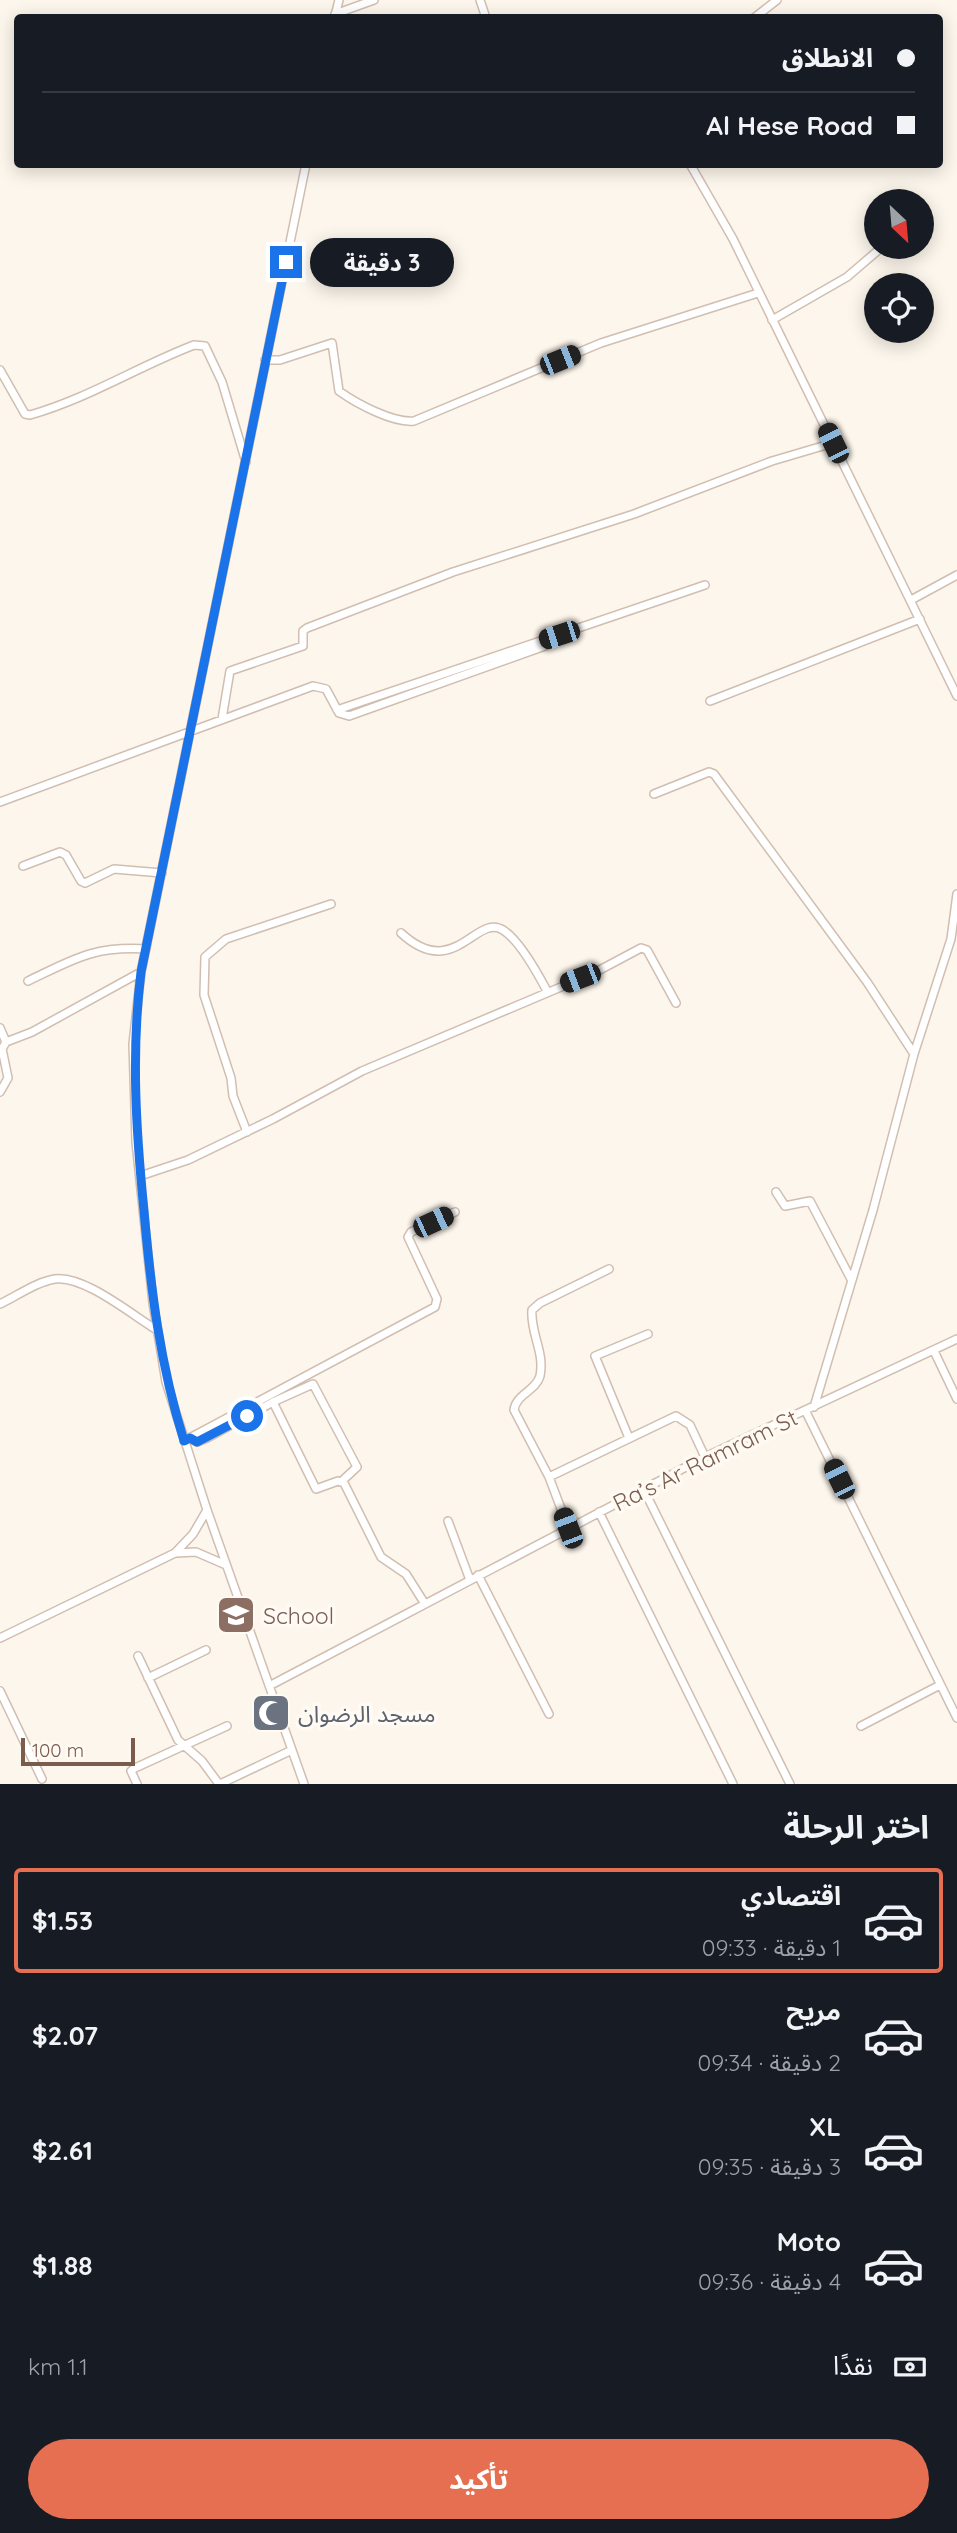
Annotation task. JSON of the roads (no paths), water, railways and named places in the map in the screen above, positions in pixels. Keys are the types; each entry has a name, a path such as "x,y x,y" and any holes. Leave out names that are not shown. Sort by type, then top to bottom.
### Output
{"street":[{"path":"340,14 374,0"},
{"path":"759,14 777,0"},
{"path":"304,1784 207,1510 187,1440 166,1382 157,1330 140,1176 134,1044 141,972 305,168"},
{"path":"692,168 733,239 957,695"},
{"path":"772,320 847,277 868,259"},
{"path":"265,360 280,360 332,343 339,391 363,407 383,412 397,421 414,421 601,343 758,293"},
{"path":"0,370 25,414 30,415 94,393 163,356 194,345 205,346 222,382 246,463"},
{"path":"222,719 230,671 303,646 303,631 307,628 453,572 634,514 772,461 833,443"},
{"path":"911,600 957,575"},
{"path":"337,710 705,586"},
{"path":"710,701 920,619"},
{"path":"0,802 313,686 326,689 337,710 343,716 349,716 545,646"},
{"path":"654,794 709,772 714,774 867,982 914,1054"},
{"path":"23,866 60,852 66,855 81,881 85,883 114,869 162,873"},
{"path":"814,1407 873,1210 914,1054 951,939 957,894"},
{"path":"247,1132 233,1096 232,1078 207,1005 205,957 226,939 331,904"},
{"path":"401,933 417,948 442,952 480,932 494,928 503,929 534,967 547,991"},
{"path":"28,981 89,951 114,947 146,949"},
{"path":"140,1176 188,1160 362,1071 644,948 676,1003"},
{"path":"0,1092 8,1078 2,1049 6,1042 32,1032 141,972"},
{"path":"0,1028 6,1042"},
{"path":"776,1192 785,1206 810,1202 851,1279"},
{"path":"187,1440 293,1388 435,1307 437,1299 408,1237 411,1232 455,1212"},
{"path":"568,1528 549,1477 514,1410 514,1403 535,1387 541,1369 542,1359 531,1319 532,1310 540,1303 609,1269"},
{"path":"0,1304 46,1281 66,1279 86,1286 157,1330"},
{"path":"629,1438 595,1356 648,1334"},
{"name":"Ra’s Ar Ramram St","path":"271,1685 705,1457 957,1339"},
{"path":"934,1351 957,1399"},
{"path":"187,1440 197,1442 207,1438 293,1388 313,1384 354,1459 355,1471 342,1481 316,1489 273,1402"},
{"path":"806,1412 957,1718"},
{"path":"549,1477 676,1416 690,1425 705,1457"},
{"path":"342,1481 381,1557 406,1574 425,1604"},
{"path":"644,1490 790,1784"},
{"path":"0,1638 176,1553 193,1534 207,1510"},
{"path":"599,1512 733,1784"},
{"path":"448,1521 470,1580"},
{"path":"176,1553 196,1552 226,1564"},
{"path":"478,1575 549,1714"},
{"path":"148,1678 206,1650"},
{"path":"138,1656 178,1740 202,1761 220,1784 292,1750"},
{"path":"861,1726 940,1685"},
{"path":"0,1691 43,1779"},
{"path":"137,1784 131,1770 227,1726"}],"place":[{"name":"School","path":"236,1615"},
{"name":"مسجد الرضوان","path":"271,1713"}]}
